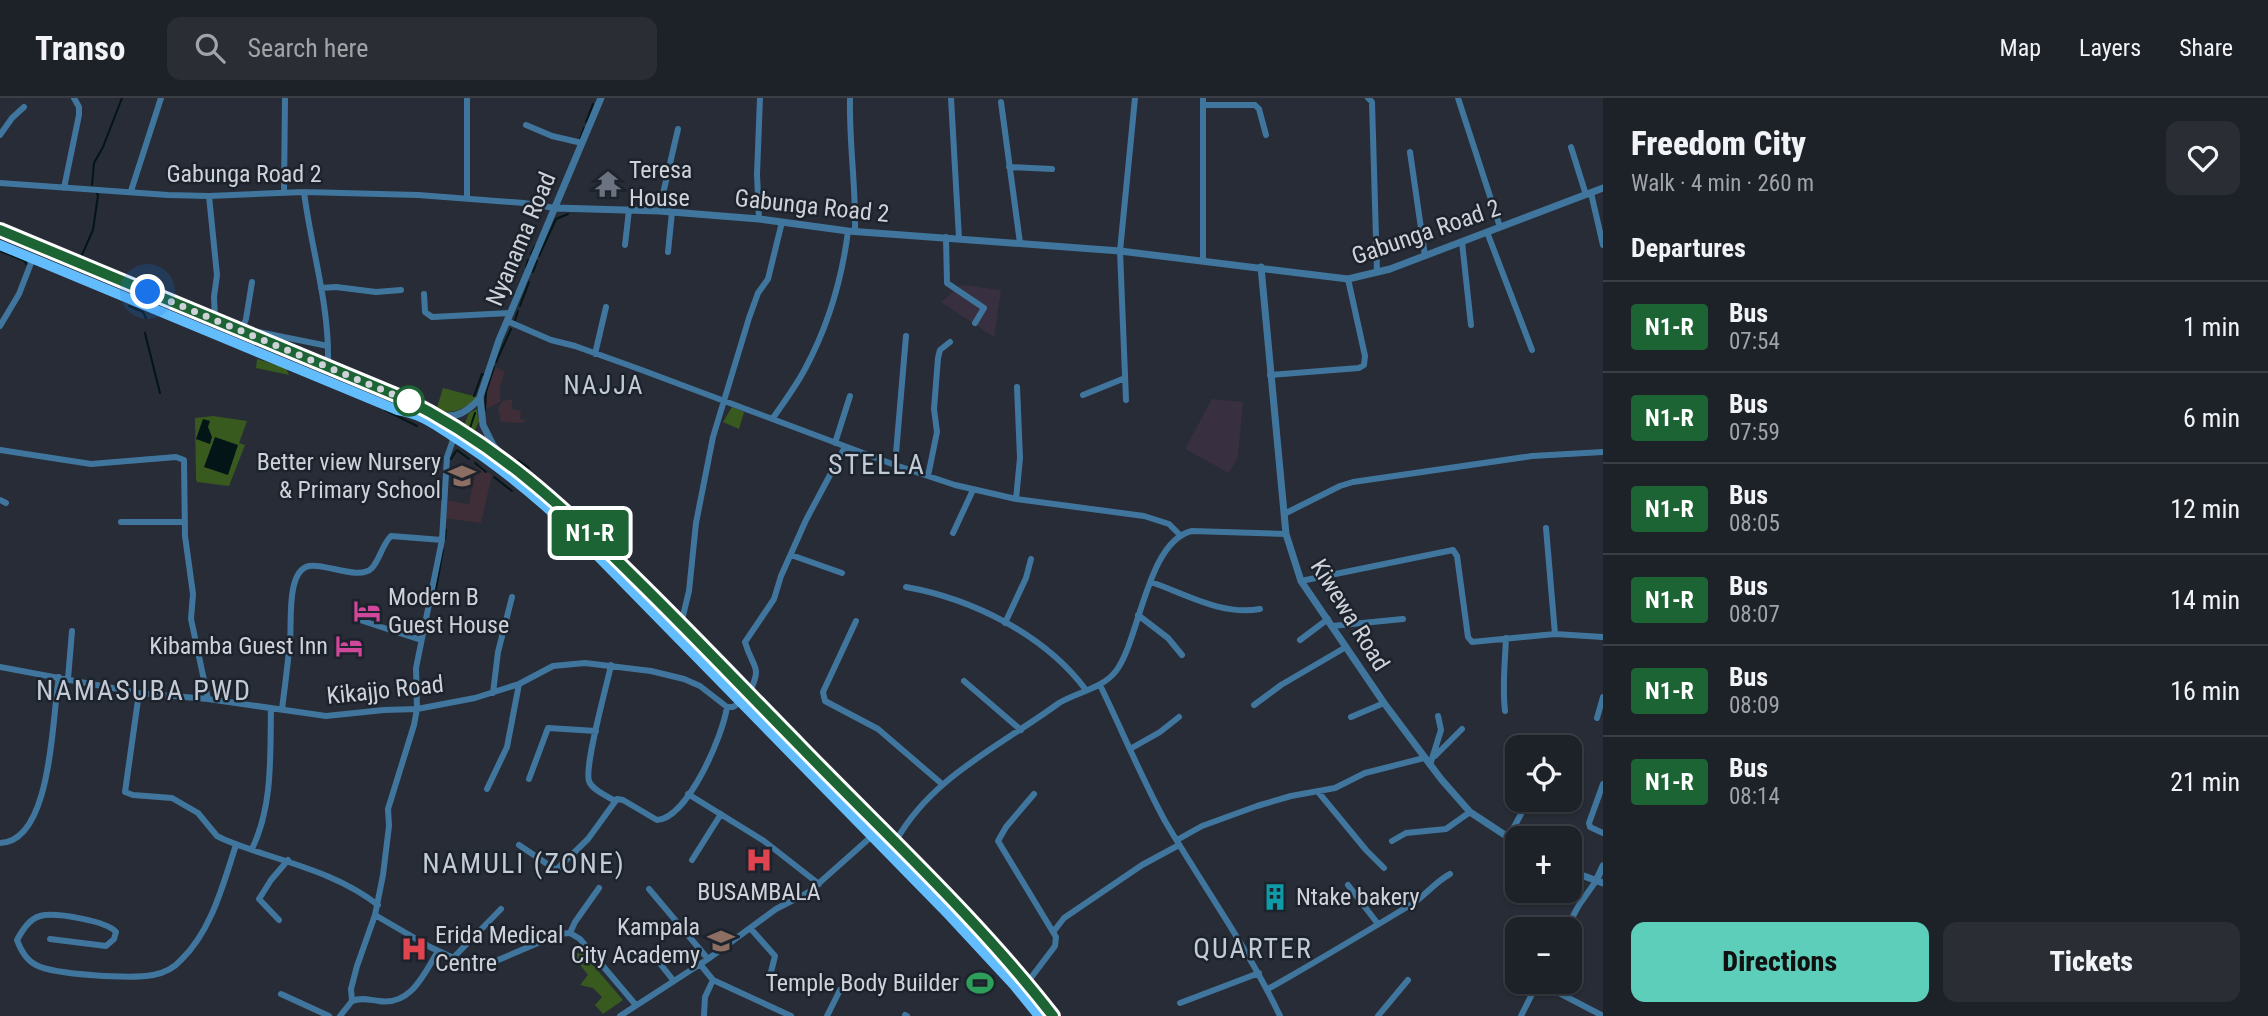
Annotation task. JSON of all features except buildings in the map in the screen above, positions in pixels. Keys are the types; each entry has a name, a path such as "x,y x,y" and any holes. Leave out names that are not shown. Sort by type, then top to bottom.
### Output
{"main road":[{"path":"0,230 403,398 469,435 513,466 571,514 898,845 1027,983 1053,1016"},
{"path":"0,245 397,410 415,413 482,454 549,508 982,950 1039,1016"}],"street":[{"path":"64,188 79,114 75,98"},
{"path":"131,191 161,98"},
{"path":"284,192 285,98"},
{"path":"467,98 467,198"},
{"name":"Nyanama Road","path":"513,466 493,445 486,432 481,417 480,397 509,317 600,98"},
{"path":"759,219 757,174 760,98"},
{"path":"773,418 805,370 821,334 842,273 856,199 849,123 850,98"},
{"path":"951,98 959,238"},
{"path":"1126,400 1120,251 1135,98"},
{"path":"1368,98 1372,102 1377,272"},
{"path":"1458,98 1500,227"},
{"path":"1001,102 1020,243"},
{"path":"1203,261 1203,102 1255,105 1259,109 1266,135"},
{"path":"0,135 24,107"},
{"path":"526,125 552,136 582,143"},
{"path":"659,211 678,129"},
{"path":"1571,147 1603,245"},
{"path":"1410,152 1425,256"},
{"path":"1009,167 1052,169"},
{"name":"Gabunga Road 2","path":"0,183 209,196 303,192 467,198 555,208 659,211 759,219 851,231 1120,251 1348,279 1425,256 1603,188"},
{"path":"303,192 309,234 317,259 328,360 332,367"},
{"path":"209,196 217,275 215,318"},
{"path":"625,245 629,210"},
{"path":"668,252 672,212"},
{"path":"681,624 689,591 696,523 713,437 749,318 758,293 768,279 782,222"},
{"path":"1486,232 1532,350"},
{"path":"946,237 947,283 984,308 975,323"},
{"path":"1462,242 1471,325"},
{"path":"0,326 19,294 33,258"},
{"name":"Kiwewa Road","path":"1261,267 1286,534 1301,581 1384,704 1427,762 1471,812 1505,836"},
{"path":"1270,375 1359,368 1364,365 1365,356 1348,279"},
{"path":"242,329 252,282"},
{"path":"321,288 376,292 401,290"},
{"path":"424,294 425,312 432,317 509,317 551,340 724,400 928,476 973,490 1016,499 1144,516 1169,524 1180,535"},
{"path":"595,354 606,307"},
{"path":"231,325 328,346"},
{"path":"895,465 906,336"},
{"path":"928,476 936,435 934,409 938,358 940,350 950,342"},
{"path":"1083,395 1125,378"},
{"path":"1016,499 1020,458 1017,387"},
{"path":"835,443 850,396"},
{"path":"430,413 443,416 460,414 467,411 480,397"},
{"path":"352,1001 351,989 356,966 378,905 388,845 388,809 412,737 417,709 416,668 442,540 447,457 454,437"},
{"path":"749,694 757,678 757,670 745,642 774,599 781,576 806,520 845,447"},
{"path":"0,450 91,464 181,458 185,463 185,522 193,594 192,626 208,699"},
{"path":"1286,513 1353,482 1532,457 1603,452"},
{"path":"953,533 973,490"},
{"path":"121,522 185,522"},
{"path":"1546,528 1555,634"},
{"path":"889,855 898,845 896,841 913,814 942,784 1059,703 1100,685 1113,675 1122,662 1151,582 1168,548 1180,535 1192,531 1286,534"},
{"path":"282,709 290,638 290,607 295,581 300,572 312,566 364,572 372,567 391,536 442,540"},
{"path":"1301,581 1453,550 1457,556 1470,640 1475,642 1555,634 1603,637"},
{"path":"791,555 842,573"},
{"path":"1005,624 1027,578 1031,559"},
{"path":"1151,582 1219,608 1247,611 1260,609"},
{"path":"906,587 928,591 971,606 1005,624 1061,661 1086,690"},
{"path":"493,693 498,652 512,597"},
{"path":"1138,615 1168,638 1182,655"},
{"path":"1300,640 1330,623 1403,619"},
{"path":"360,620 421,640"},
{"path":"856,621 823,692 825,701 878,729 942,784"},
{"path":"68,679 72,631"},
{"path":"1505,711 1502,684 1505,674 1506,638"},
{"path":"1254,705 1281,685 1346,647"},
{"name":"Kikajjo Road","path":"0,667 139,693 208,699 326,716 417,709 493,693 519,684 557,665 576,663 651,670 684,679 700,686 724,704"},
{"path":"611,666 596,731 589,780 594,788 615,801 623,800 657,820 670,816 699,778 721,732 724,704 733,707 741,702"},
{"path":"0,843 20,834 40,800 51,759 53,716 59,677"},
{"path":"964,681 1021,730"},
{"path":"487,789 507,747 519,684"},
{"path":"1100,685 1155,801 1259,973 1280,1016"},
{"path":"139,693 125,792 172,798 198,813 217,836 236,845 288,860 349,886 378,905"},
{"path":"1597,718 1603,697"},
{"path":"1351,717 1384,704"},
{"path":"252,849 267,810 271,709"},
{"path":"1433,757 1441,730 1438,716"},
{"path":"1130,749 1160,732 1179,717"},
{"path":"529,779 548,728 596,731"},
{"path":"1054,931 1064,918 1202,825 1291,796 1319,793 1339,787 1365,773 1427,762 1462,729"},
{"path":"1603,784 1589,823 1592,829 1603,833"},
{"path":"1319,793 1384,868"},
{"path":"688,794 764,841 819,884"},
{"path":"1027,983 1055,946 1054,931 998,841 1006,827 1034,794"},
{"path":"519,845 550,868 558,869 588,839 615,801"},
{"path":"1392,841 1406,833 1446,829 1471,812"},
{"path":"692,860 721,814"},
{"path":"620,1016 701,964 776,909 819,884 881,828"},
{"path":"50,939 106,946 114,939 116,932 111,926 97,922 40,916 31,921 17,940 29,960 44,968 137,976 154,975 169,970 184,959 206,925 236,845"},
{"path":"279,920 259,899 288,860"},
{"path":"1572,917 1579,905 1600,882 1603,866"},
{"path":"1268,989 1415,902 1431,886 1450,874"},
{"path":"1582,875 1600,882"},
{"path":"1348,885 1378,924"},
{"path":"570,933 599,888"},
{"path":"649,889 708,959"},
{"path":"453,958 500,909"},
{"path":"375,915 474,968 559,934 570,933 580,939 635,1004"},
{"path":"751,929 775,956 771,972"},
{"path":"340,1016 352,1001 359,998 383,1002 402,998 417,985 438,951"},
{"path":"654,957 673,980"},
{"path":"701,964 713,980 774,1013 792,1016"},
{"path":"1180,1003 1259,973"},
{"path":"704,1015 705,997 713,980"},
{"path":"1378,1016 1408,980"},
{"path":"827,1016 840,990"},
{"path":"281,994 329,1016"},
{"path":"1521,1016 1532,994"},
{"path":"1561,994 1603,1016"}],"shaded area":[{"path":"961,285 1001,290 994,337 941,302"},
{"path":"495,367 505,372 500,386 500,402 486,409 486,394"},
{"path":"512,399 512,409 521,411 520,419 526,420 523,423 501,422 498,407 503,401"},
{"path":"1212,399 1243,402 1238,456 1229,473 1185,449"},
{"path":"203,419 210,421 210,444 196,439"},
{"path":"215,437 238,445 228,475 204,467"},
{"path":"477,465 492,475 481,523 443,518 445,500 469,504"}],"green space":[{"path":"257,359 286,368 289,375 256,368"},
{"path":"443,388 477,397 458,410 436,411"},
{"path":"732,407 744,412 739,429 723,422"},
{"path":"477,409 479,421 473,434 463,428 469,413"},
{"path":"213,416 247,421 239,443 245,445 229,486 197,482 196,479 195,418"},
{"path":"581,951 623,1000 603,1014 595,1005 602,997 593,988 580,985 588,975 573,956"}],"waterway":[{"path":"92,185 94,163 122,98"},
{"path":"586,122 593,104"},
{"path":"580,139 584,128"},
{"path":"81,257 93,230 98,195 96,192"},
{"path":"539,256 556,219 568,214"},
{"path":"531,254 535,246"},
{"path":"0,251 25,261 26,264"},
{"path":"526,267 528,260"},
{"path":"533,272 537,261"},
{"path":"520,306 529,282"},
{"path":"129,306 143,312 146,318"},
{"path":"515,320 518,311"},
{"path":"496,362 511,329"},
{"path":"145,333 160,393"},
{"path":"485,410 486,392 494,367"},
{"path":"474,396 482,374 484,375"},
{"path":"385,410 417,426"},
{"path":"469,431 475,413"},
{"path":"457,450 469,459"},
{"path":"451,459 456,451"},
{"path":"518,460 529,468"},
{"path":"475,463 486,472"},
{"path":"494,477 512,491"},
{"path":"445,539 446,530"},
{"path":"436,589 443,550"}],"bus line":[{"name":"N1-R","path":"0,230 403,398 493,451 571,514 681,624 956,905 1027,983 1053,1016"}],"place":[{"name":"Teresa House","path":"608,184"},
{"name":"Better view Nursery & Primary School","path":"462,476"},
{"name":"Modern B Guest House","path":"367,611"},
{"name":"Kibamba Guest Inn","path":"349,646"},
{"name":"BUSAMBALA","path":"759,860"},
{"name":"Ntake bakery","path":"1275,897"},
{"name":"Kampala City Academy","path":"721,941"},
{"name":"Erida Medical Centre","path":"414,949"},
{"name":"Temple Body Builder","path":"980,983"}],"district":[{"name":"NAJJA","path":"604,385"},
{"name":"STELLA","path":"877,464"},
{"name":"NAMASUBA PWD","path":"144,690"},
{"name":"NAMULI (ZONE)","path":"524,863"},
{"name":"QUARTER","path":"1253,948"}],"route":[{"path":"148,292 409,401"}]}
